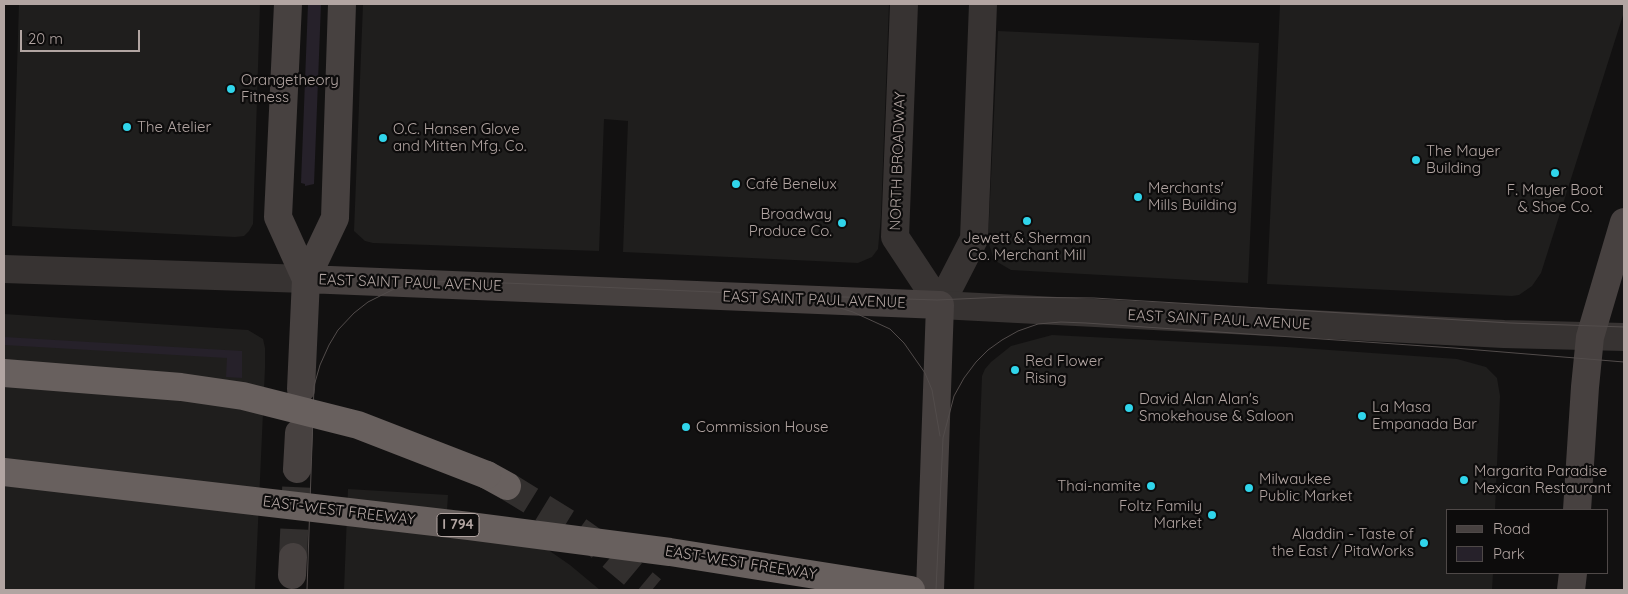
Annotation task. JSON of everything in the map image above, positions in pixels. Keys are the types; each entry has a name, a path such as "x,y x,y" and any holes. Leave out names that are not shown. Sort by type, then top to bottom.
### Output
{"highway":[{"path":"4,373 181,387 243,396 358,425 497,480"},
{"name":"EAST-WEST FREEWAY","path":"4,472 469,526 660,551 911,590"}],"main road":[{"path":"288,4 278,218 306,279"},
{"path":"301,389 306,279 335,218 342,4"},
{"path":"1577,509 1590,337 1624,222"},
{"name":"EAST SAINT PAUL AVENUE","path":"306,279 940,305"},
{"path":"930,590 940,305"},
{"path":"297,469 299,433"},
{"path":"1571,590 1573,574"}],"street":[{"name":"NORTH BROADWAY","path":"904,4 895,237 940,305"},
{"path":"940,305 974,239 983,4"},
{"name":"EAST SAINT PAUL AVENUE","path":"4,270 306,279"},
{"name":"EAST SAINT PAUL AVENUE","path":"940,305 1504,334 1624,337"}],"shaded area":[{"path":"19,4 260,4 253,224 244,236 12,226"},
{"path":"363,4 889,4 881,216 878,249 872,257 858,263 623,252 628,121 604,119 599,251 373,243 365,241 354,231"},
{"path":"1280,4 1624,4 1624,12 1541,273 1532,286 1519,295 1512,296 1267,284"},
{"path":"998,31 1259,43 1248,283 1011,270 994,260 988,241"},
{"path":"4,314 248,330 263,339 265,368 255,590 4,590"},
{"name":"Milwaukee Public Market","path":"1052,335 1287,347 1457,359 1486,367 1497,378 1500,396 1495,509 1446,509 1446,574 1493,574 1492,590 974,590 982,376 991,362 1011,346"},
{"path":"348,489 448,495 447,510 477,513 495,519 544,547 570,565 600,590 344,590"}],"green space":[{"path":"308,4 321,4 314,184 305,186 305,184 301,183"},
{"path":"4,337 242,351 242,378 226,377 227,358 4,345"}],"tunnel":[{"path":"293,557 297,469"},
{"path":"507,486 569,524 597,544 652,590"}],"tram line":[{"path":"307,590 314,386 320,365 338,330 354,313 368,302 392,290 415,283 459,281 937,300 1004,297 1094,298 1510,323 1624,327"},
{"path":"815,300 853,312 890,329 904,343 925,373 932,390 940,436"},
{"path":"936,590 943,438 954,396 964,378 988,350 1018,331 1038,324 1061,322 1086,323 1454,348 1624,362"}],"place":[{"name":"Orangetheory Fitness","path":"231,89"},
{"name":"The Atelier","path":"127,127"},
{"name":"O.C. Hansen Glove and Mitten Mfg. Co.","path":"383,138"},
{"name":"The Mayer Building","path":"1416,160"},
{"name":"F. Mayer Boot & Shoe Co.","path":"1555,173"},
{"name":"Café Benelux","path":"736,184"},
{"name":"Merchants' Mills Building","path":"1138,197"},
{"name":"Jewett & Sherman Co. Merchant Mill","path":"1027,221"},
{"name":"Broadway Produce Co.","path":"842,223"},
{"name":"Red Flower Rising","path":"1015,370"},
{"name":"David Alan Alan's Smokehouse & Saloon","path":"1129,408"},
{"name":"La Masa Empanada Bar","path":"1362,416"},
{"name":"Commission House","path":"686,427"},
{"name":"Margarita Paradise Mexican Restaurant","path":"1464,480"},
{"name":"Thai-namite","path":"1151,486"},
{"name":"Milwaukee Public Market","path":"1249,488"},
{"name":"Foltz Family Market","path":"1212,515"},
{"name":"Aladdin - Taste of the East / PitaWorks","path":"1424,543"}]}
